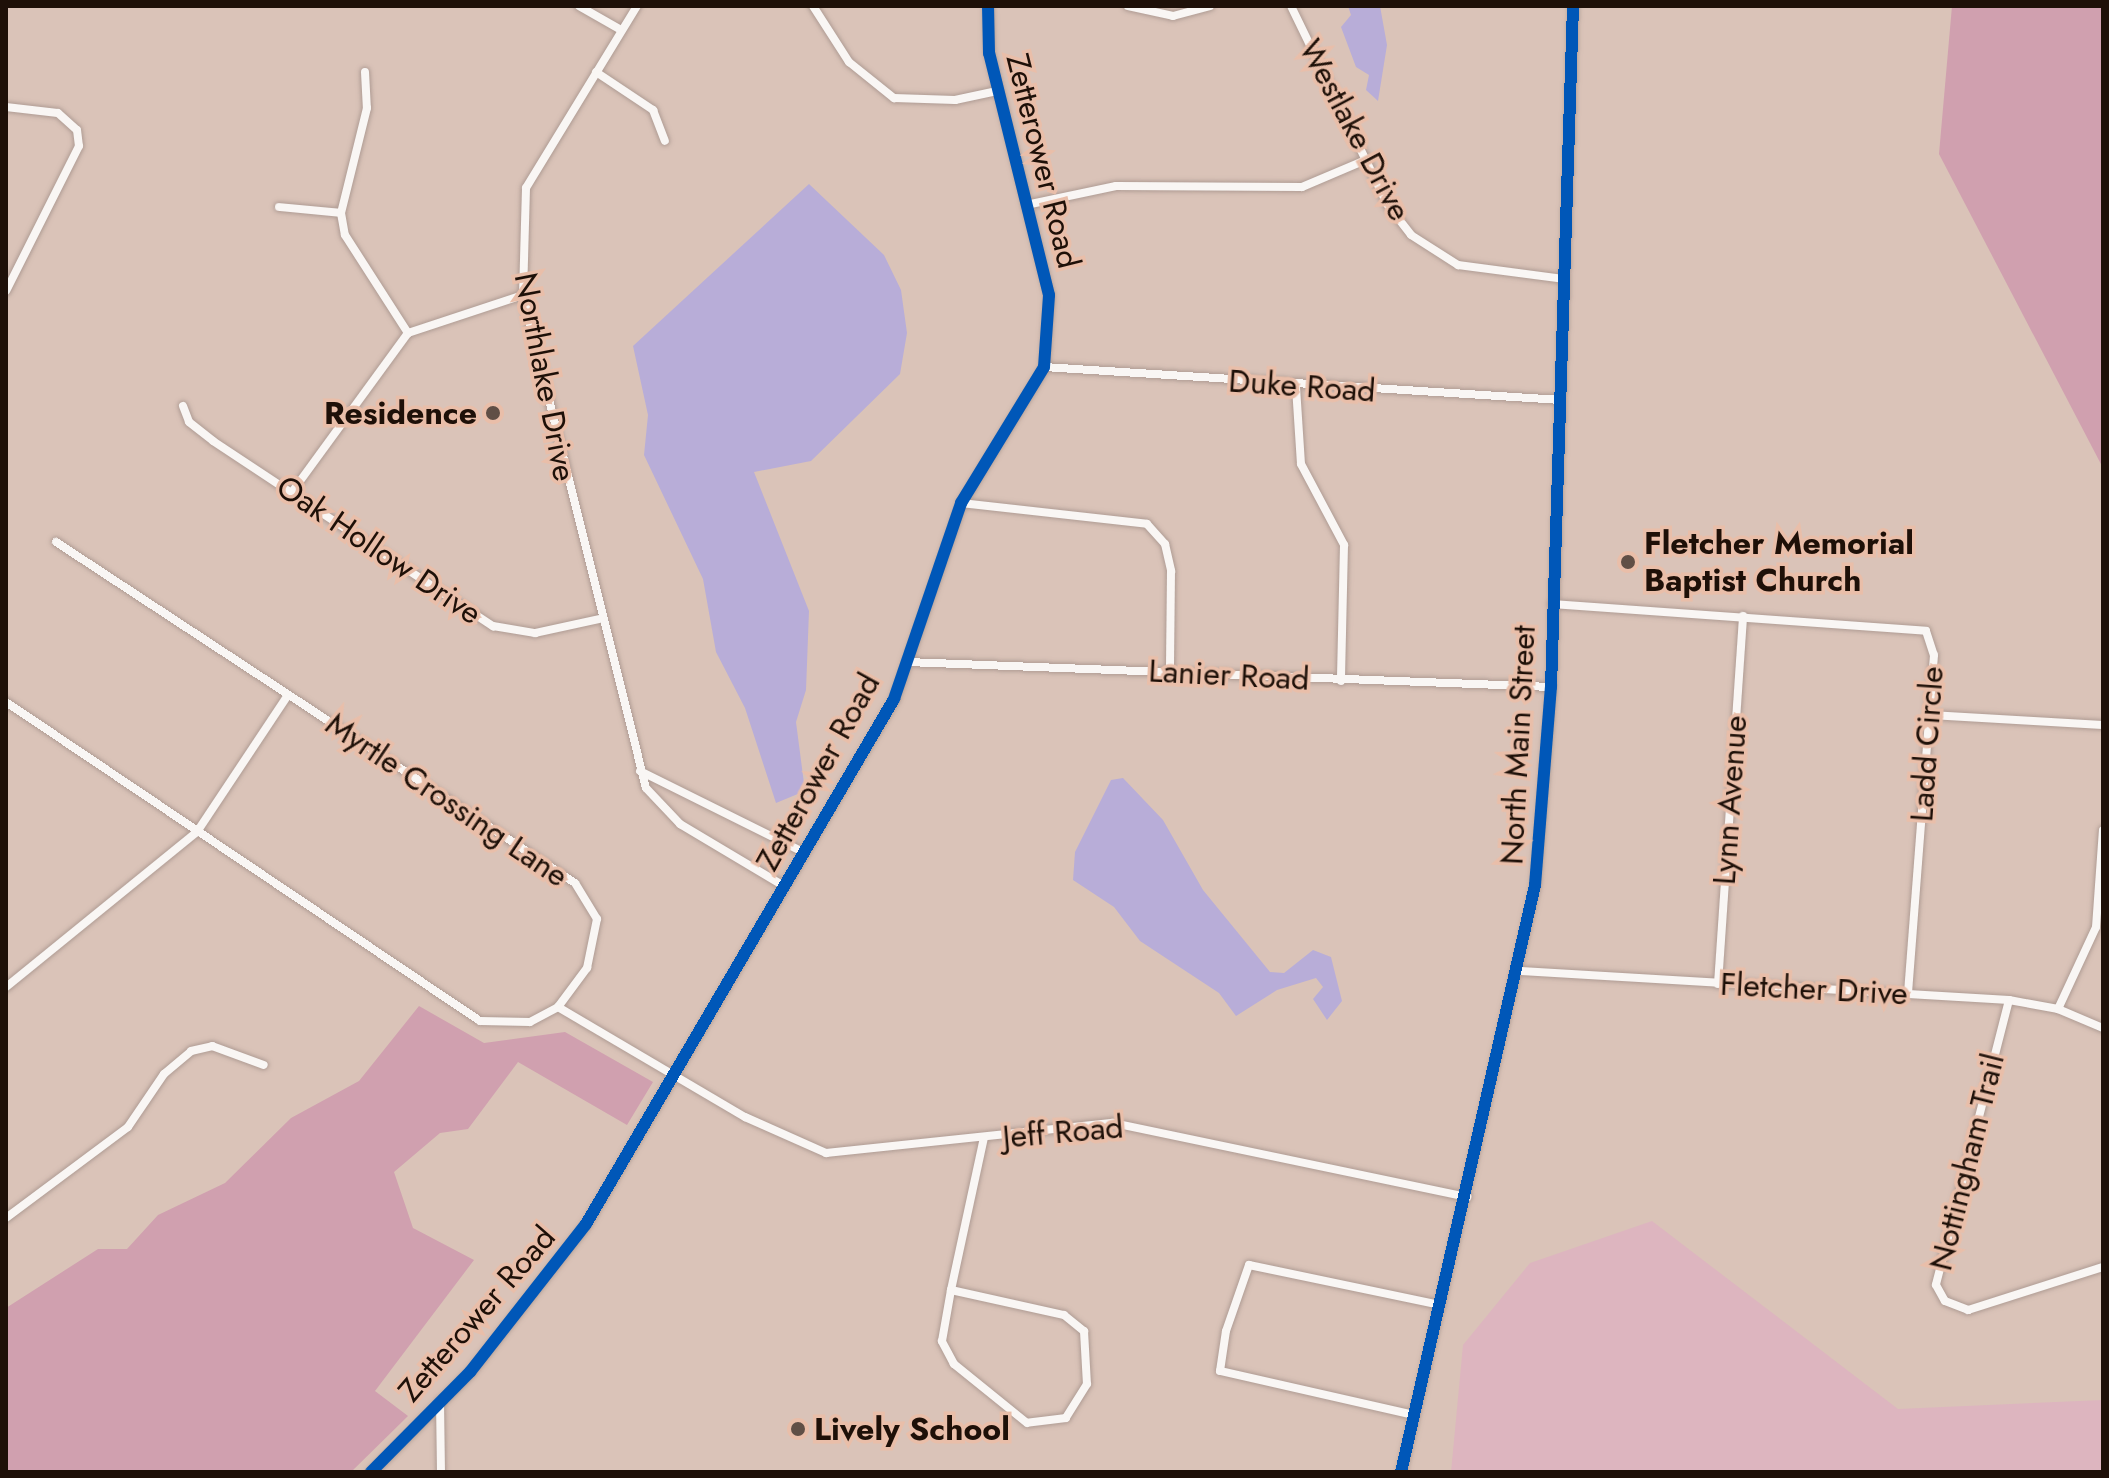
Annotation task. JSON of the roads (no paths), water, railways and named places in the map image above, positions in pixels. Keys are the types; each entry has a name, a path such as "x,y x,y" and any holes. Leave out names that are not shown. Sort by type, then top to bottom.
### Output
{"street":[{"path":"579,6 621,30"},
{"name":"Northlake Drive","path":"637,6 526,188 523,295 599,619 639,771 657,804 680,824 784,886"},
{"path":"813,6 849,62 894,98 955,100 997,91"},
{"name":"Zetterower Road","path":"371,1472 440,1401 560,1263 894,699 961,503 1044,367 1049,295 997,91 988,6"},
{"path":"1128,6 1173,16 1210,6"},
{"name":"Westlake Drive","path":"1291,6 1394,215 1433,254 1458,265 1565,279"},
{"name":"North Main Street","path":"1401,1472 1521,971 1551,687 1573,6"},
{"path":"365,72 367,108 341,213 357,258 408,333"},
{"path":"596,72 653,110 665,141"},
{"path":"6,107 58,113 77,130 79,146 6,291"},
{"path":"1026,205 1116,186 1302,187 1368,159"},
{"path":"279,207 341,213"},
{"path":"292,492 408,333 523,295"},
{"name":"Duke Road","path":"1044,367 1296,387 1561,400"},
{"path":"1296,387 1301,464 1344,545 1341,681"},
{"name":"Oak Hollow Drive","path":"183,406 189,422 213,441 507,632 599,619"},
{"path":"961,503 1147,524 1165,544 1171,571 1170,674"},
{"name":"Myrtle Crossing Lane","path":"56,542 575,883 597,919 594,948 558,1007"},
{"name":"Ladd Circle","path":"1552,604 1926,631 1934,655 1908,994"},
{"name":"Lynn Avenue","path":"1718,984 1743,616"},
{"name":"Lanier Road","path":"907,662 1551,687"},
{"path":"6,987 197,832 288,695"},
{"path":"6,702 480,1021 530,1022 558,1007"},
{"path":"1930,715 2103,725"},
{"path":"639,771 805,853"},
{"path":"2058,1009 2096,927 2103,830"},
{"name":"Fletcher Drive","path":"1521,971 2009,1000 2058,1009 2103,1028"},
{"name":"Nottingham Trail","path":"2009,1000 1936,1285 1945,1301 1968,1310 2103,1267"},
{"name":"Jeff Road","path":"558,1007 670,1075 826,1153 984,1138 1080,1124 1145,1127 1467,1198"},
{"path":"6,1218 128,1127 164,1074 191,1051 212,1046 264,1065"},
{"path":"951,1290 1064,1315 1084,1331 1087,1384 1066,1418 1027,1423 954,1364 942,1341 951,1290 984,1138"},
{"path":"1414,1415 1220,1371 1242,1271 1249,1265 1441,1305"},
{"path":"440,1401 441,1472"}],"place":[{"name":"Residence","path":"493,413"},
{"name":"Fletcher Memorial Baptist Church","path":"1628,562"},
{"name":"Lively School","path":"798,1429"}]}
